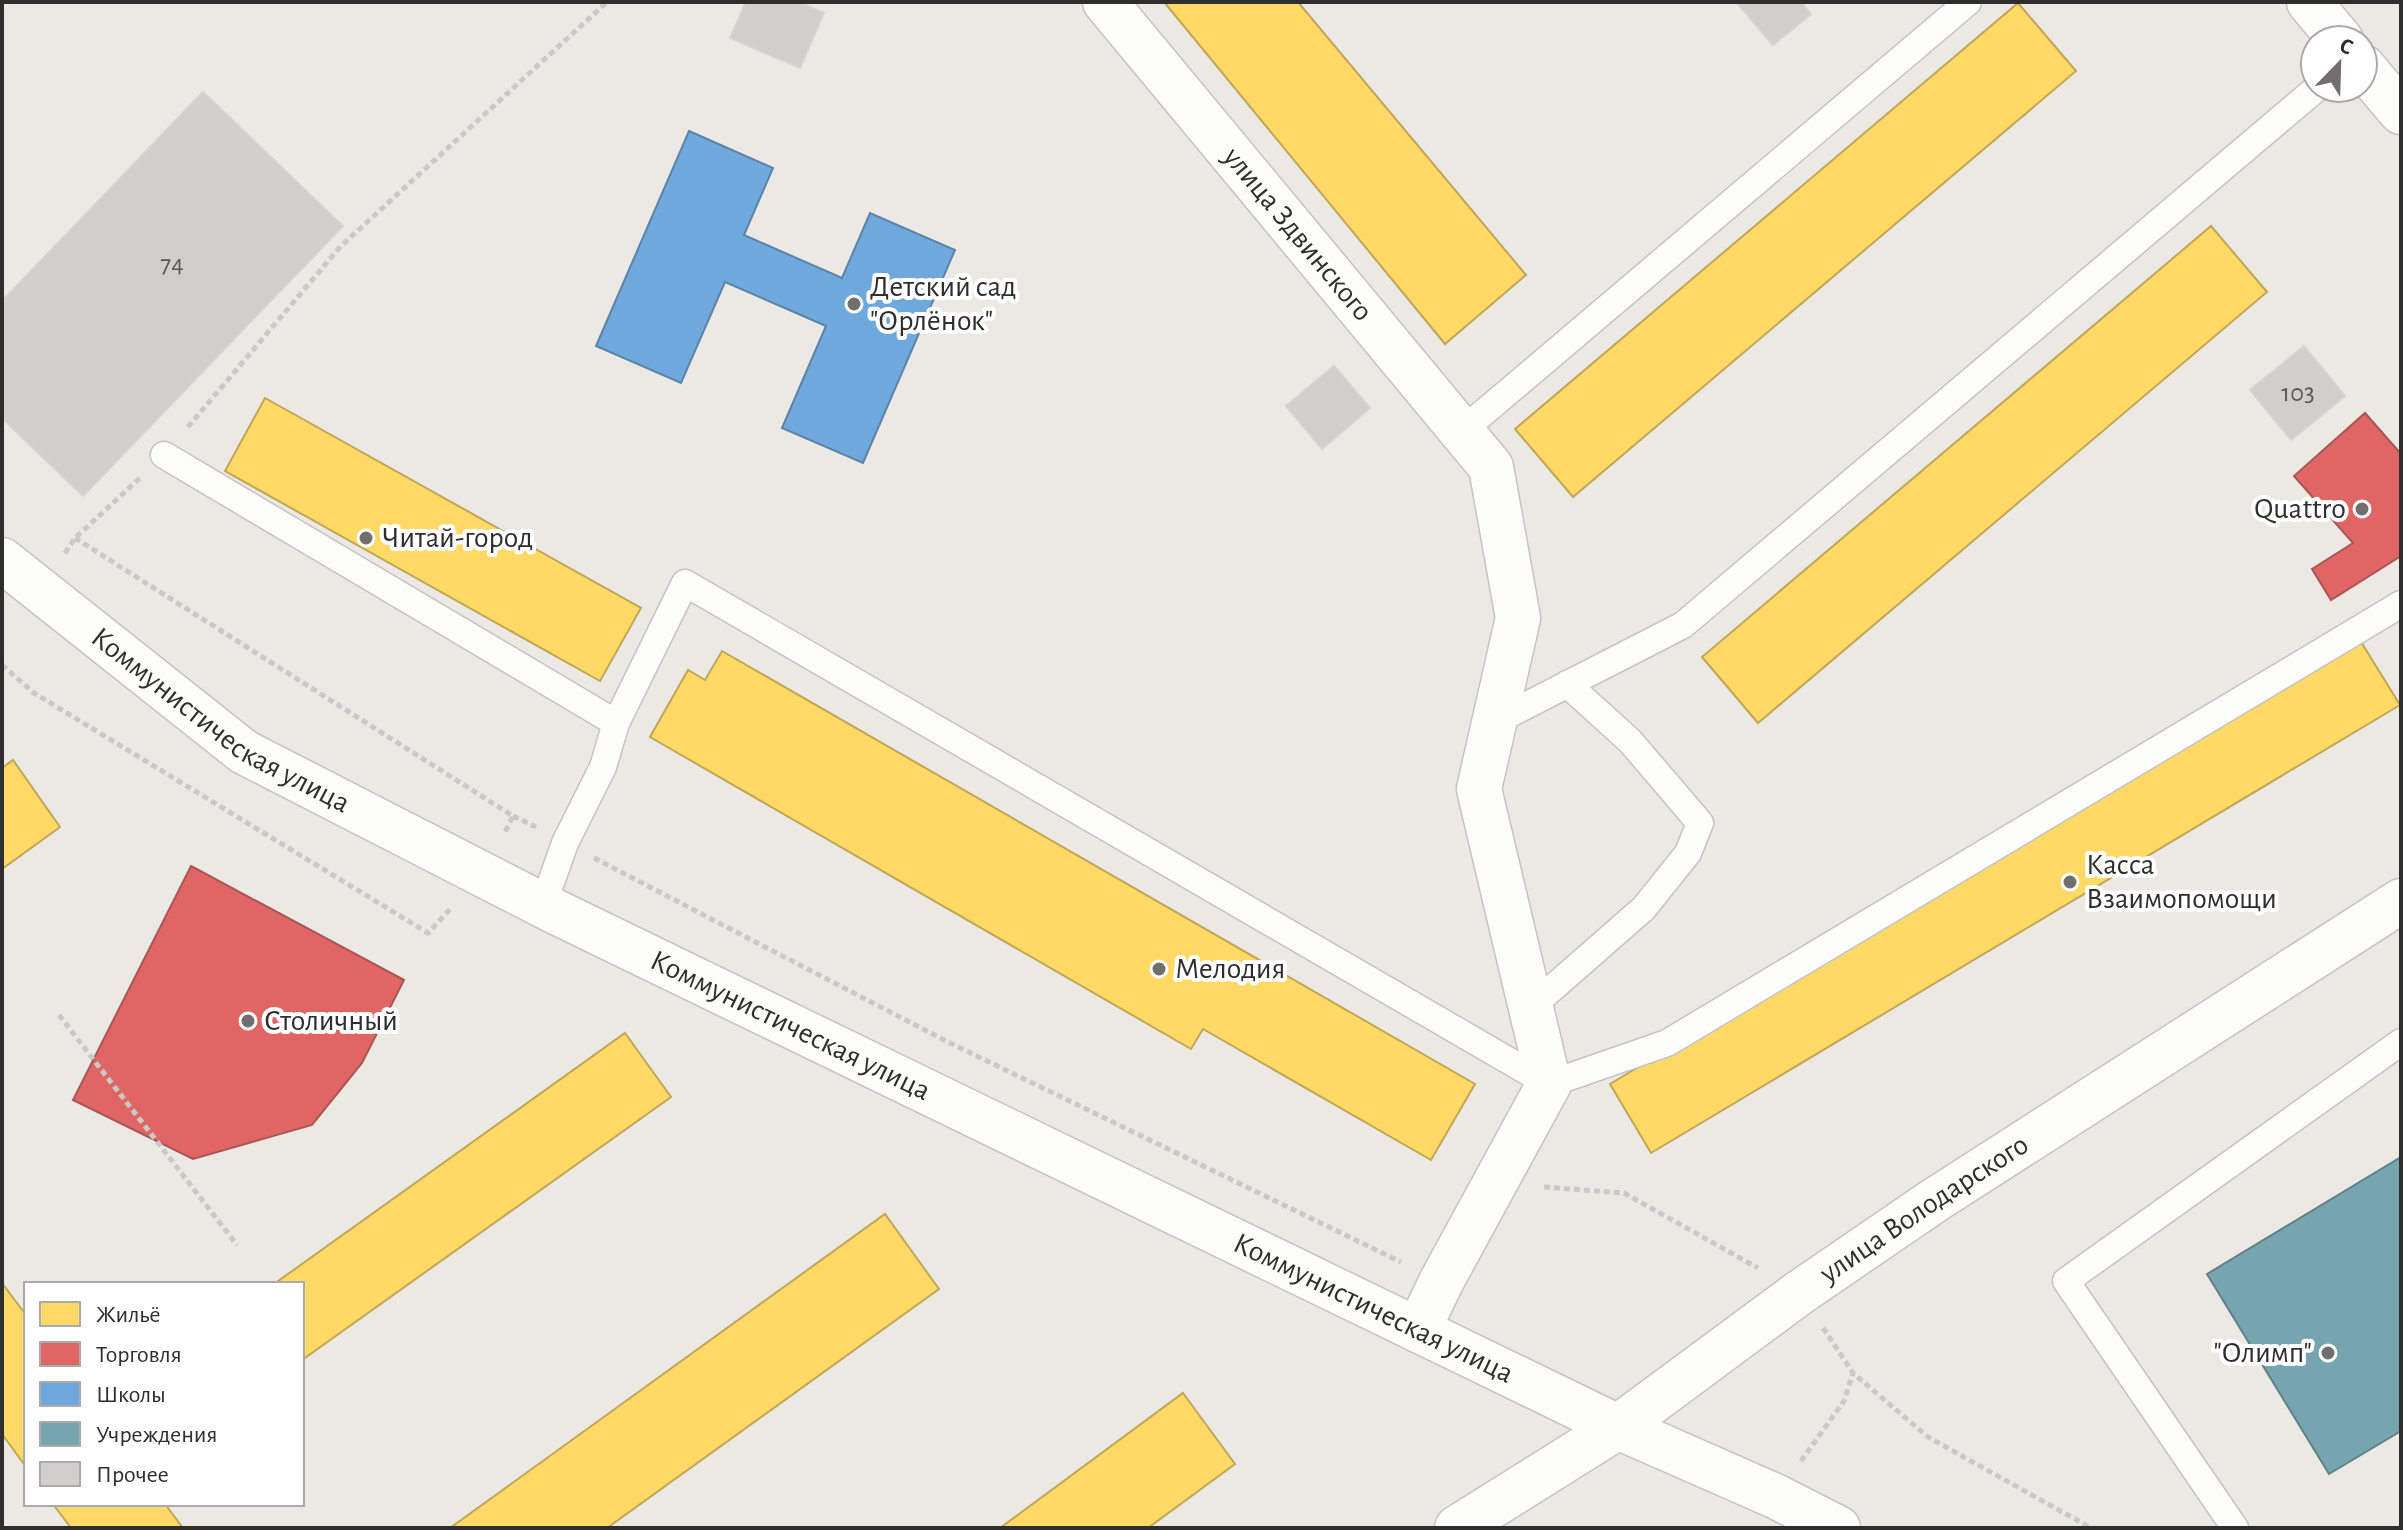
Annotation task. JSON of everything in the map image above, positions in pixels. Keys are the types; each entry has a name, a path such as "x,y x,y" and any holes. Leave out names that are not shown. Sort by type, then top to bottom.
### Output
{"main road":[{"name":"улица Здвинского","path":"1105,2 1491,467 1518,618 1494,722"},
{"path":"2309,2 2328,24"},
{"path":"2379,86 2401,112"},
{"name":"Коммунистическая улица","path":"2,560 244,752 543,905 1618,1427 1775,1496 1838,1528"},
{"path":"1418,1330 1549,1084 1479,789 1494,722"},
{"name":"улица Володарского","path":"1475,1523 1618,1427 1799,1293 1935,1200 2401,901"}],"lane":[{"path":"1462,431 1968,2"},
{"path":"1494,722 1683,625 2299,103"},
{"path":"164,455 616,723"},
{"path":"543,905 565,843 603,767 616,723 685,583 1549,1084 1667,1043 2401,604"},
{"path":"1531,1007 1644,908 1688,853 1700,823 1630,741 1567,684"},
{"path":"2235,1528 2066,1281 2401,1042"}],"path":[{"path":"40,590 75,538 164,455 340,247 607,2"},
{"path":"75,538 513,816 946,1041 1441,1282"},
{"path":"2,665 34,693 428,933 483,875 513,816"},
{"path":"59,1015 237,1245"},
{"path":"1775,1496 1844,1401 1853,1373"}],"building: Жильё":[{"path":"1164,2 1298,2 1526,275 1445,344"},
{"path":"2018,3 2076,71 1573,497 1515,429"},
{"path":"2211,226 2267,292 1758,723 1702,657"},
{"path":"265,398 641,608 600,681 225,471"},
{"path":"2358,637 2400,705 1651,1153 1610,1084"},
{"path":"722,651 1475,1084 1431,1160 1203,1029 1191,1049 650,737 688,670 705,680"},
{"path":"13,760 60,827 2,869 2,768"},
{"path":"625,1033 671,1097 304,1359 304,1282 277,1282"},
{"path":"885,1214 939,1289 607,1528 450,1528"},
{"path":"2,1283 24,1312 24,1464 2,1434"},
{"path":"1183,1393 1235,1464 1148,1528 1000,1528"},
{"path":"54,1506 166,1506 183,1528 71,1528"}],"building: Торговля":[{"name":"Quattro","path":"2365,413 2401,454 2401,556 2331,600 2312,569 2353,543 2294,476"},
{"name":"Столичный","path":"191,866 404,980 362,1063 312,1125 193,1159 73,1100"}],"building: Школы":[{"name":"Детский сад \"Орлёнок\"","path":"689,131 773,168 744,235 842,278 870,213 955,250 863,463 782,428 826,326 725,282 681,383 596,346"}],"building: Учреждения":[{"name":"\"Олимп\"","path":"2401,1157 2401,1431 2329,1474 2207,1274"}],"building: Прочее":[{"path":"746,2 799,2 824,13 800,68 730,38"},
{"path":"1736,2 1801,2 1811,14 1773,45"},
{"path":"203,92 343,226 83,496 2,418 2,301"},
{"path":"2304,346 2345,396 2291,440 2250,390"},
{"path":"1334,366 1370,408 1322,449 1286,406"}],"place":[{"name":"Детский сад \"Орлёнок\"","path":"854,304"},
{"name":"Quattro","path":"2362,509"},
{"name":"Читай-город","path":"366,538"},
{"name":"Касса Взаимопомощи","path":"2070,882"},
{"name":"Мелодия","path":"1159,969"},
{"name":"Столичный","path":"248,1021"},
{"name":"\"Олимп\"","path":"2328,1353"}]}
